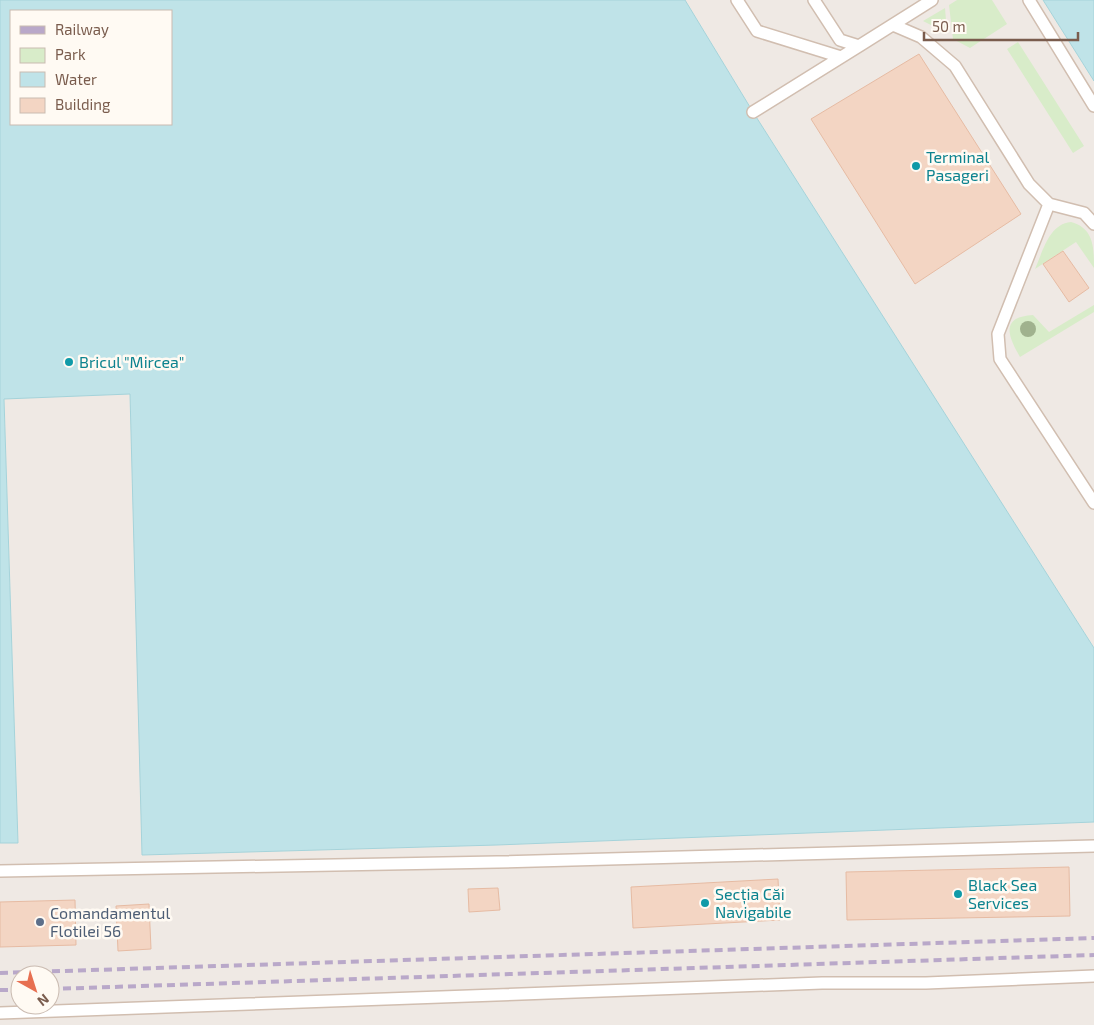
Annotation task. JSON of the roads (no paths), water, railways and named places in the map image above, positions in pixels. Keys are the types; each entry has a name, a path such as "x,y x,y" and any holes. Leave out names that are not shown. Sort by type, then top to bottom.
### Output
{"lane":[{"path":"737,0 757,31 841,57"},
{"path":"814,0 840,40 859,46"},
{"path":"753,112 932,0"},
{"path":"1029,0 1094,106"},
{"path":"893,25 921,38 955,66 1029,184 1049,204 1084,213 1094,224"},
{"path":"1049,204 998,334 1000,359 1094,503"},
{"path":"0,870 497,862 1094,846"},
{"path":"0,1012 822,983 926,983 1094,976"}],"water":[{"path":"0,0 685,0 753,112 1094,648 1094,822 497,845 142,855 130,394 4,399 18,843 0,843"},
{"path":"1043,0 1094,0 1094,81"}],"railway":[{"path":"0,973 1094,938"},
{"path":"60,989 1094,955"},
{"path":"0,990 10,990"}],"place":[{"name":"Terminal Pasageri","path":"916,166"},
{"name":"Bricul \"Mircea\"","path":"69,362"},
{"name":"Black Sea Services","path":"958,894"},
{"name":"Secția Căi Navigabile","path":"705,903"},
{"name":"Comandamentul Flotilei 56","path":"40,922"}]}
